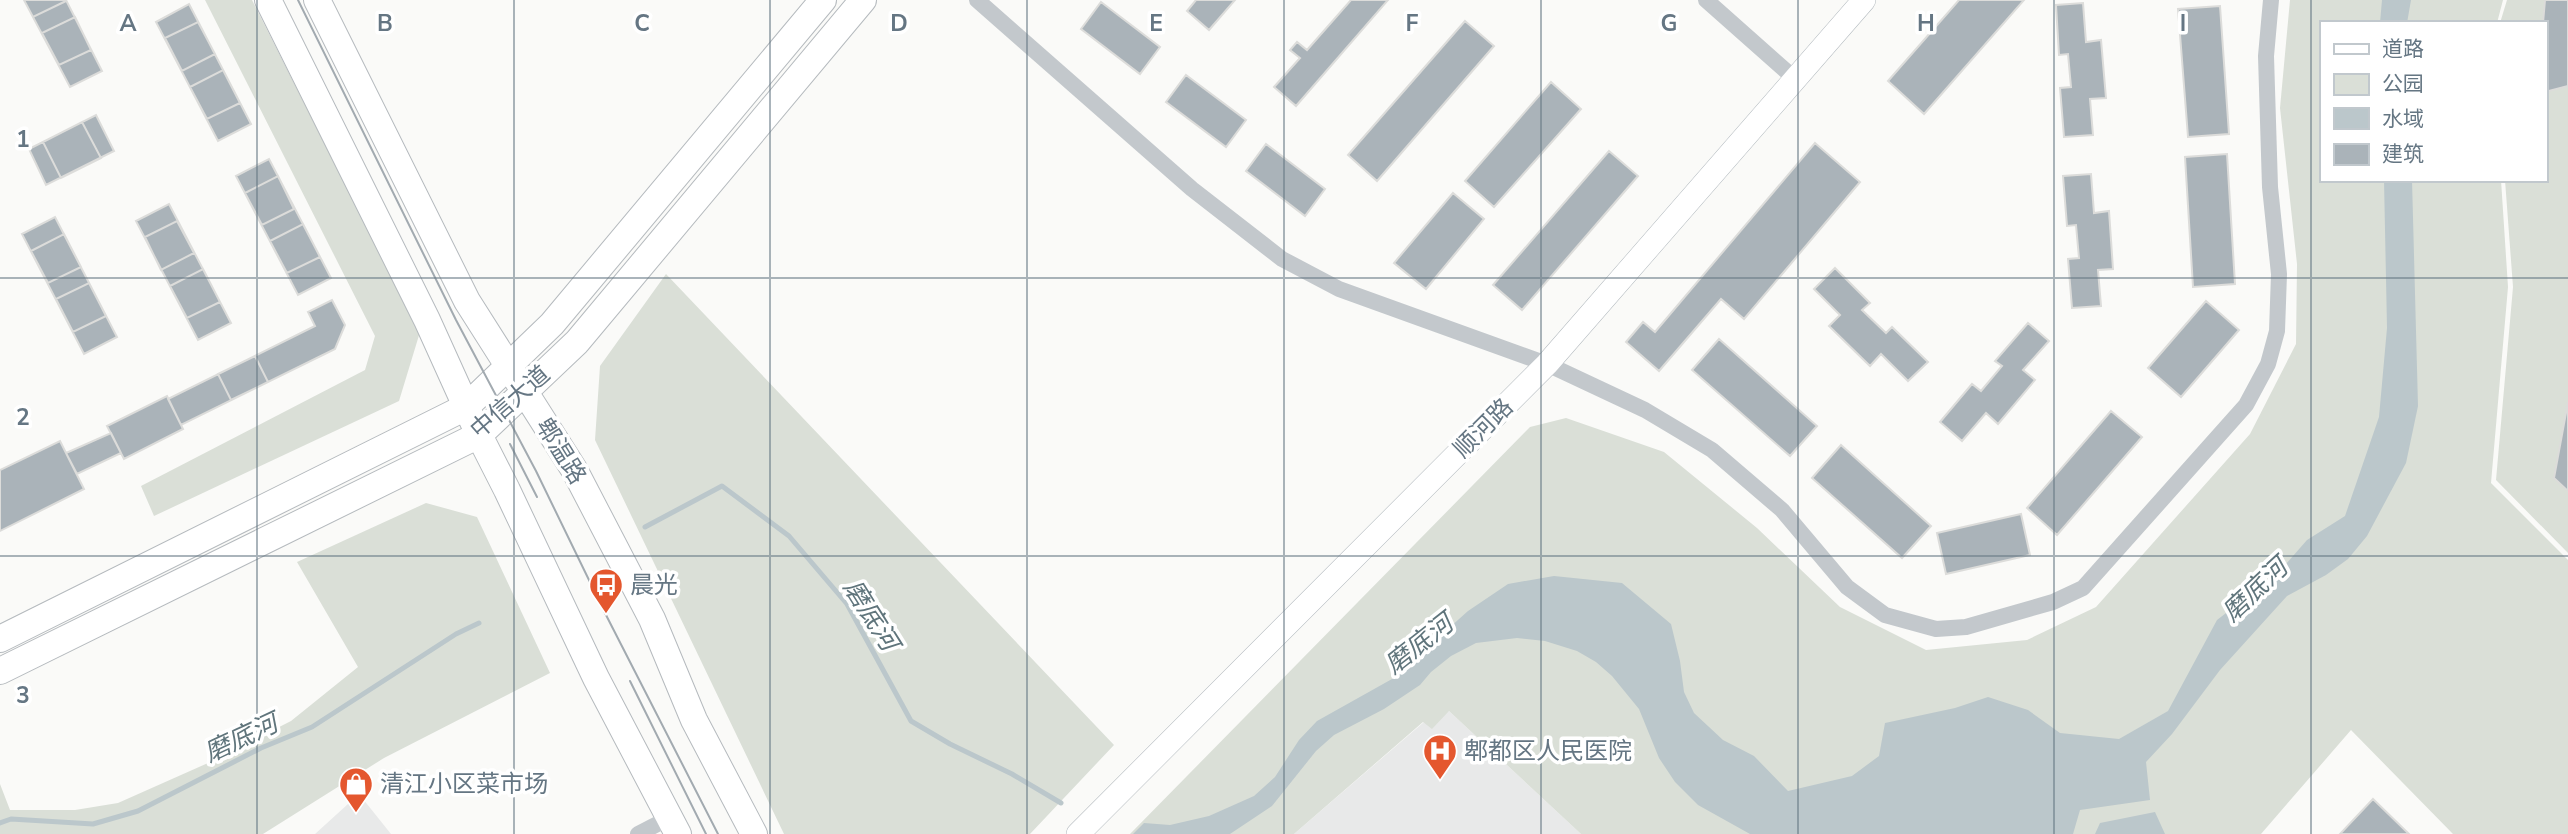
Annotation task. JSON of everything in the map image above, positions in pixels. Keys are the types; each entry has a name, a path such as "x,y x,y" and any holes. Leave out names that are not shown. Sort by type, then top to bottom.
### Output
{"main road":[{"path":"268,0 427,320 596,678 674,826"},
{"name":"郫温路","path":"317,0 467,301 575,471 652,620 694,720 754,834"},
{"name":"中信大道","path":"0,639 466,407 552,324 823,0"},
{"name":"中信大道","path":"0,671 479,435 577,342 863,0"}],"street":[{"path":"977,0 1192,189 1282,259 1339,289 1548,363 1645,410 1712,450 1782,510 1847,587 1885,615 1936,629 1966,627 2053,603 2082,588 2246,405 2268,364 2277,331 2279,274 2270,187 2266,56 2272,0"},
{"path":"1706,0 1794,78"},
{"name":"顺河路","path":"1078,834 1548,363 1864,0"},
{"path":"638,834 674,826"}],"shaded area":[{"name":"郫都区人民医院","path":"1449,711 1581,834 1294,834 1424,722"},
{"name":"清江小区菜市场","path":"359,794 391,834 315,834"}],"green space":[{"path":"205,0 252,0 420,332 399,401 154,516 141,486 365,370 375,336"},
{"path":"2290,0 2503,0 2498,21 2320,21 2320,182 2501,182 2508,287 2491,483 2568,560 2568,834 2453,834 2351,730 2261,834 1581,834 1449,711 1432,729 1423,722 1294,834 1130,834 1530,427 1566,418 1664,452 1757,528 1840,607 1926,650 2027,640 2096,607 2250,434 2296,344 2297,264 2280,108"},
{"path":"2507,0 2568,0 2568,553 2496,480 2513,287 2505,182 2547,182 2547,21 2501,21"},
{"path":"666,274 1114,745 1030,834 784,834 595,440 600,366"},
{"path":"426,503 477,517 550,673 384,758 263,834 0,834 0,784 10,810 75,810 118,803 208,763 291,721 358,667 297,562"}],"water":[{"path":"2382,0 2411,0 2407,21 2380,21"},
{"path":"2384,182 2412,182 2418,406 2406,463 2367,536 2348,559 2326,575 2287,596 2220,670 2172,734 2146,762 2150,800 2080,810 2073,834 1750,834 1698,805 1675,782 1659,758 1639,709 1612,676 1596,662 1577,651 1545,641 1517,638 1476,643 1451,656 1420,685 1384,709 1334,735 1316,751 1272,806 1230,834 1133,834 1144,823 1170,825 1209,816 1254,796 1275,777 1299,740 1317,721 1392,679 1468,611 1508,584 1554,576 1622,583 1671,624 1684,692 1694,713 1723,740 1754,756 1788,791 1852,776 1879,756 1885,723 1955,708 1988,697 2028,710 2060,733 2119,739 2168,711 2217,620 2278,573 2307,540 2345,516 2379,417 2387,328"},
{"path":"2155,812 2165,834 2095,834 2100,823"}],"building":[{"path":"24,0 66,0 102,71 70,87"},
{"path":"24,0 66,0 66,1 33,17"},
{"path":"1196,0 1235,0 1209,30 1187,11"},
{"path":"1351,0 1388,0 1296,106 1274,87 1300,58 1290,50 1297,42 1307,50"},
{"path":"1959,0 2024,0 1924,114 1888,81"},
{"path":"2545,0 2568,0 2568,86 2547,91 2547,21 2543,21"},
{"path":"1101,2 1160,47 1140,74 1081,29"},
{"path":"2083,3 2086,42 2101,40 2106,98 2090,99 2093,135 2064,137 2060,88 2071,87 2068,54 2059,55 2056,5"},
{"path":"189,4 251,124 218,141 156,22"},
{"path":"2220,6 2229,134 2188,137 2178,9"},
{"path":"75,17 91,50 59,65 42,33"},
{"path":"1465,21 1494,46 1377,181 1348,155"},
{"path":"198,22 215,54 182,71 165,38"},
{"path":"223,70 240,103 207,119 190,87"},
{"path":"1186,75 1246,120 1226,147 1166,102"},
{"path":"1551,82 1581,109 1494,207 1465,181"},
{"path":"96,115 114,151 46,185 29,149"},
{"path":"82,122 101,158 61,178 43,142"},
{"path":"1815,143 1860,182 1744,319 1721,299 1659,371 1626,342 1643,322 1655,332"},
{"path":"1266,144 1325,189 1305,216 1246,171"},
{"path":"1609,151 1638,176 1522,310 1493,285"},
{"path":"2227,154 2235,284 2193,287 2185,157"},
{"path":"269,159 331,278 298,295 236,176"},
{"path":"2091,174 2094,213 2109,211 2113,269 2098,270 2101,306 2072,308 2068,259 2079,258 2076,225 2067,226 2063,176"},
{"path":"278,176 294,209 262,225 245,193"},
{"path":"1453,193 1484,219 1426,289 1394,263"},
{"path":"169,204 231,323 198,340 136,221"},
{"path":"55,217 117,337 84,354 22,234"},
{"path":"177,221 194,253 161,270 145,237"},
{"path":"303,224 320,257 287,273 270,241"},
{"path":"64,234 81,267 48,283 31,251"},
{"path":"1835,268 1870,303 1862,310 1886,333 1892,327 1928,362 1908,381 1881,354 1870,366 1829,326 1840,315 1814,289"},
{"path":"203,269 220,302 187,318 170,286"},
{"path":"89,283 106,316 73,332 56,299"},
{"path":"332,300 345,325 335,349 181,425 168,399 315,326 308,312"},
{"path":"2206,301 2239,330 2181,397 2148,368"},
{"path":"2028,323 2049,341 2023,370 2035,380 1998,424 1986,413 1962,441 1940,422 1972,384 1981,391 2002,366 1995,361"},
{"path":"1719,339 1817,426 1790,456 1692,370"},
{"path":"255,356 268,382 231,400 218,374"},
{"path":"167,396 183,429 124,459 107,426"},
{"path":"2568,402 2568,491 2554,478"},
{"path":"2111,411 2142,437 2057,535 2027,508"},
{"path":"111,433 121,453 77,474 66,453"},
{"path":"60,441 84,489 0,531 0,470"},
{"path":"1841,445 1931,526 1902,558 1812,478"},
{"path":"2021,514 2030,555 1946,574 1937,533"},
{"path":"2373,799 2409,834 2340,834"}],"waterway":[{"name":"磨底河","path":"645,527 722,486 789,536 847,604 911,721 1061,803"},
{"name":"磨底河","path":"0,823 11,819 93,824 138,811 261,748 312,727 456,634 479,623"}],"tram line":[{"path":"298,0 456,320 536,471 718,834"},
{"path":"510,444 537,497"},
{"path":"630,681 706,834"}],"place":[{"name":"晨光","path":"606,615"},
{"name":"郫都区人民医院","path":"1440,781"},
{"name":"清江小区菜市场","path":"356,814"}]}
